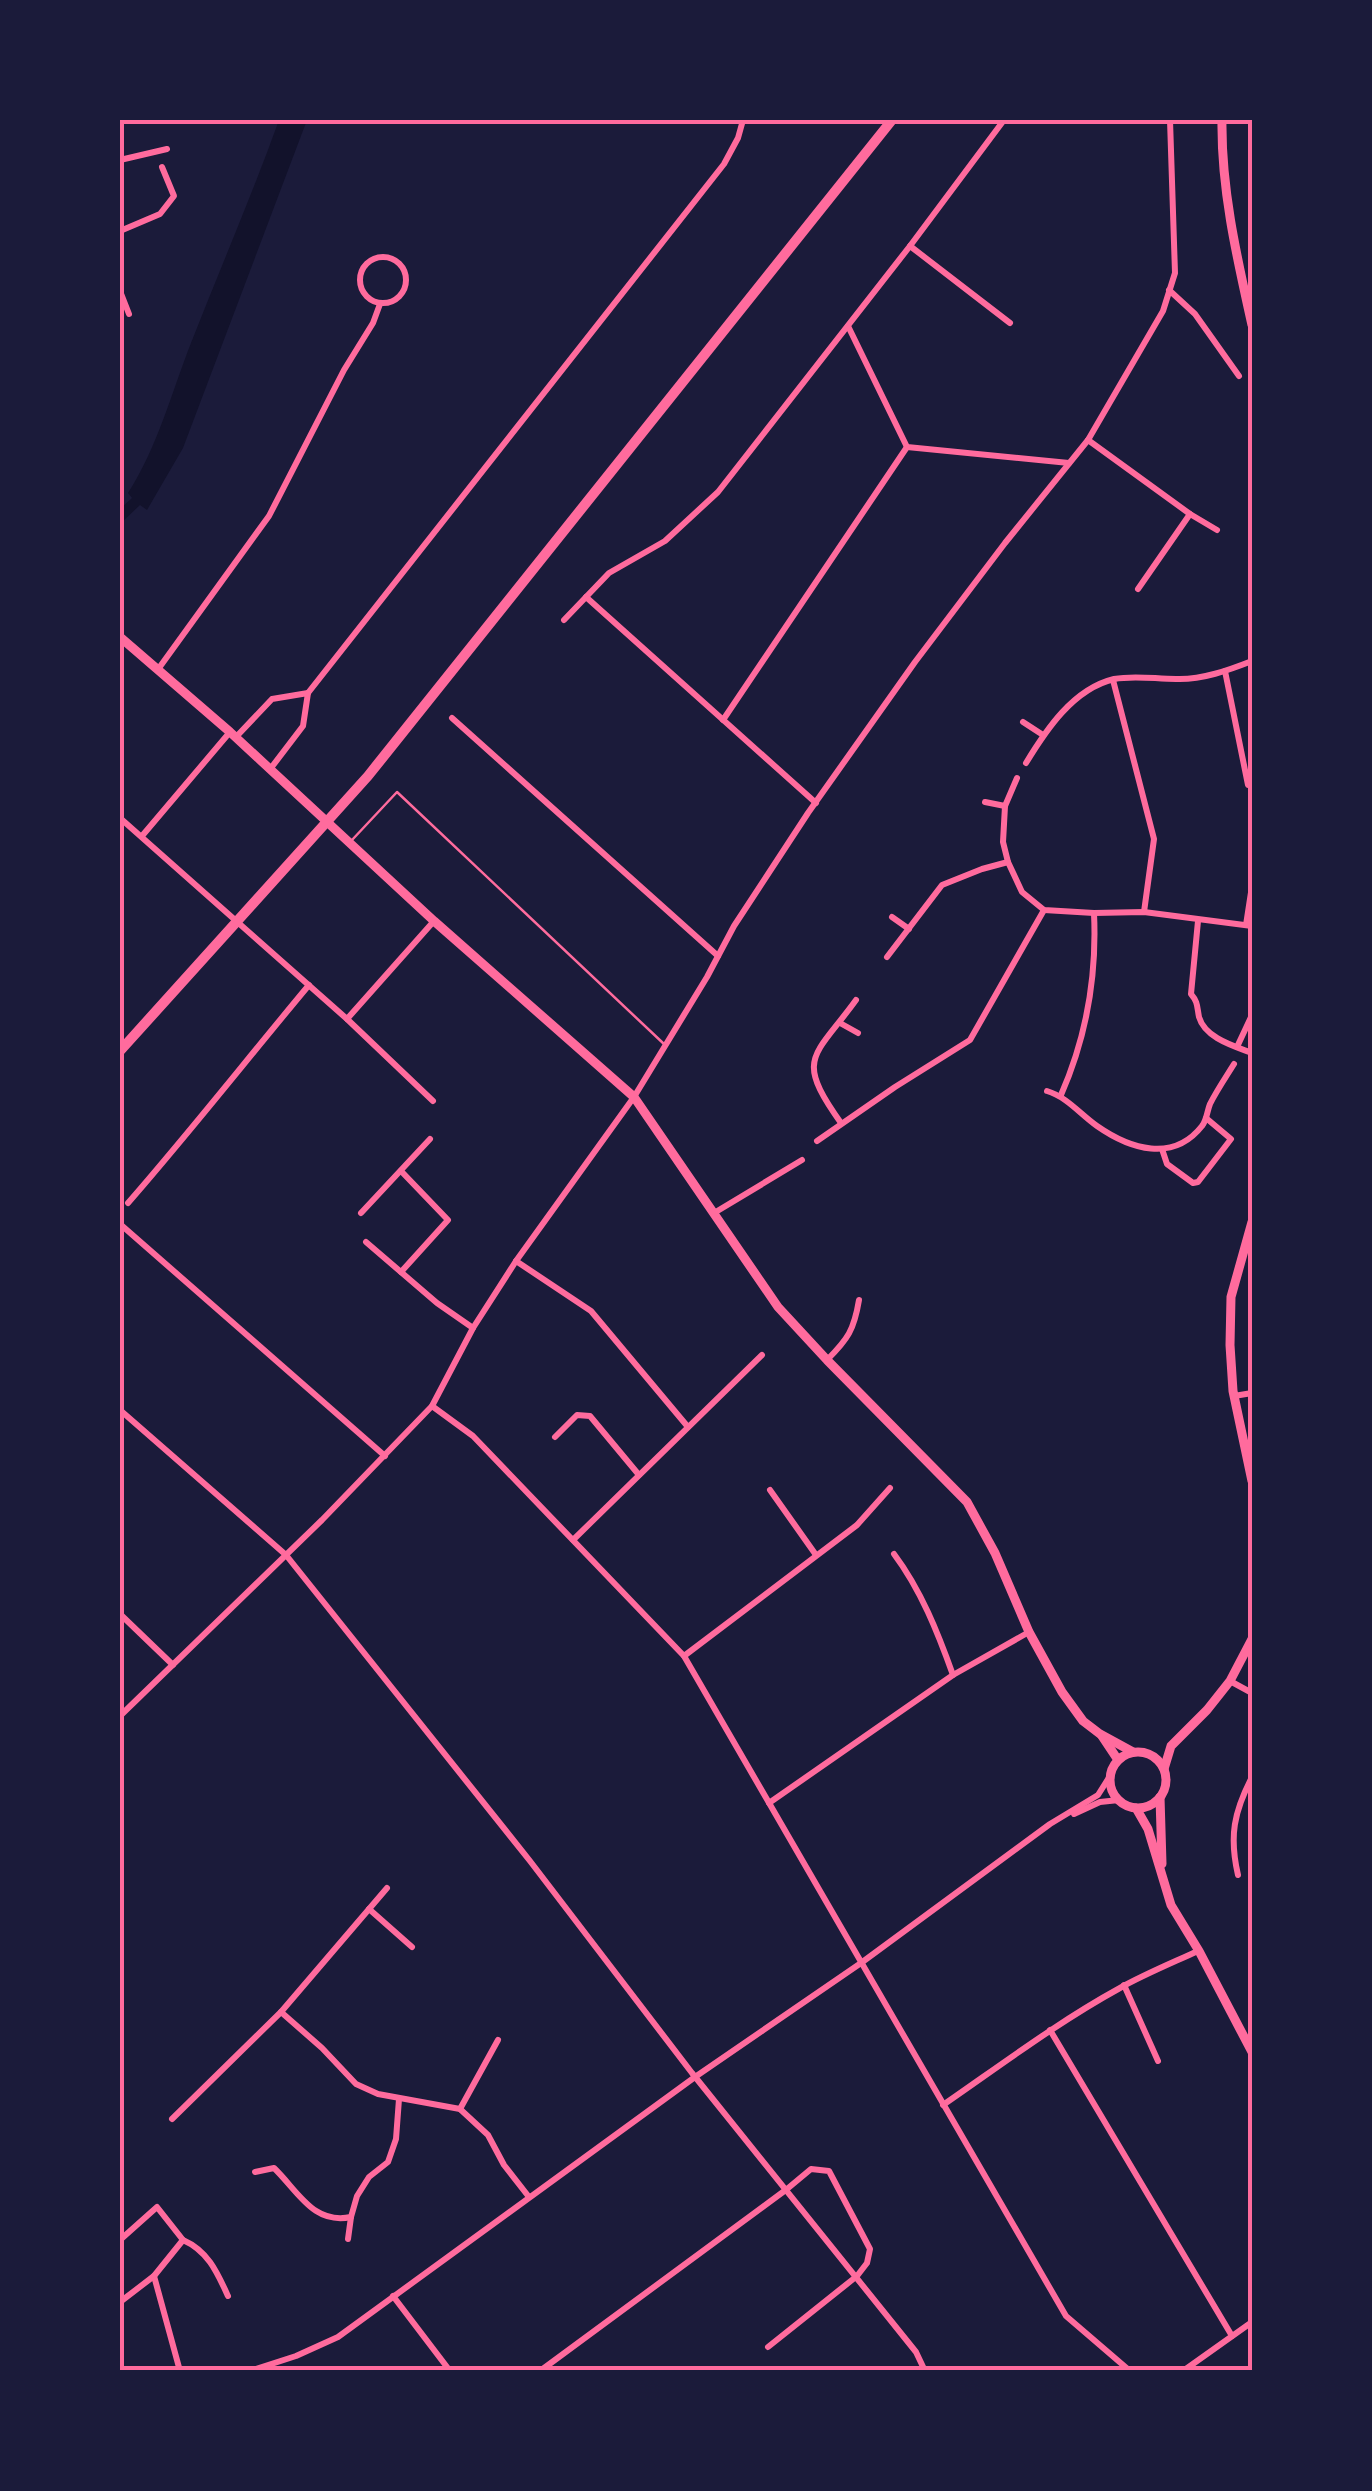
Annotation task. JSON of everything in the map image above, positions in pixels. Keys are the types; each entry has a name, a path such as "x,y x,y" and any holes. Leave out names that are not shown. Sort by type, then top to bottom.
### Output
{"main road":[{"path":"120,1051 368,776 892,120"},
{"path":"1222,120 1227,198 1252,325"},
{"path":"120,637 271,768 434,921 634,1097 778,1307 967,1502 995,1553 1029,1632 1083,1721 1133,1752 1146,1753 1171,1746"},
{"path":"1252,1222 1231,1297 1230,1345 1234,1396 1252,1481"},
{"path":"1164,1768 1171,1746 1208,1710 1230,1681 1252,1639"},
{"path":"1100,1734 1118,1760"},
{"path":"1133,1752 1118,1760 1110,1785 1119,1800 1136,1808 1148,1830 1171,1905 1252,2052"},
{"path":"1146,1753 1157,1759 1166,1778 1160,1797 1161,1871"},
{"path":"1136,1808 1160,1797"}],"street":[{"path":"271,768 304,726 308,693 724,164 743,120"},
{"path":"564,620 609,573 665,540 718,492 1004,120"},
{"path":"120,1716 432,1406 473,1328 516,1261 634,1097 734,926 816,803 926,647 1088,440 1163,311 1175,272 1170,120"},
{"path":"120,160 168,149"},
{"path":"120,231 160,214 174,196 162,166"},
{"path":"910,246 1010,323"},
{"path":"372,259 396,260 404,270 406,286 398,299 380,304 365,296 359,284 360,275 372,259"},
{"path":"120,290 130,314"},
{"path":"1169,290 1194,314 1239,376"},
{"path":"159,668 270,516 380,304"},
{"path":"848,326 907,447"},
{"path":"1088,440 1217,530"},
{"path":"907,447 1070,464"},
{"path":"723,720 907,447"},
{"path":"1138,589 1190,514"},
{"path":"586,597 816,803"},
{"path":"1026,764 1043,735 1084,692 1112,680 1136,676 1181,680 1252,661"},
{"path":"1225,671 1248,785"},
{"path":"1112,680 1154,839 1144,912"},
{"path":"142,836 233,734 272,699 308,693"},
{"path":"452,718 718,956"},
{"path":"1022,722 1043,735"},
{"path":"1018,778 1005,806 1003,842 1022,892 1044,910 1144,912 1249,926 1252,886"},
{"path":"985,802 1005,806"},
{"path":"120,818 220,904 433,1101"},
{"path":"887,957 942,885 1008,862"},
{"path":"817,1141 970,1040 1044,910"},
{"path":"1061,1095 1074,1066 1088,1013 1096,948 1094,913"},
{"path":"892,917 909,929"},
{"path":"1198,920 1191,994 1202,1024 1219,1039 1252,1053"},
{"path":"347,1019 434,921"},
{"path":"128,1203 308,985"},
{"path":"841,1123 816,1085 812,1069 816,1053 856,1000"},
{"path":"1236,1047 1252,1014"},
{"path":"840,1023 858,1033"},
{"path":"1047,1091 1061,1095 1087,1119 1127,1143 1162,1150 1176,1146 1201,1128 1234,1064"},
{"path":"1162,1150 1167,1164 1193,1183 1198,1182 1230,1139 1206,1118"},
{"path":"362,1213 430,1139"},
{"path":"714,1213 802,1160"},
{"path":"401,1170 448,1220 401,1272"},
{"path":"120,1224 385,1456"},
{"path":"366,1242 437,1303 473,1328"},
{"path":"516,1261 591,1311 688,1427"},
{"path":"827,1360 852,1331 859,1300"},
{"path":"573,1540 762,1355"},
{"path":"1234,1396 1252,1393"},
{"path":"432,1406 473,1436 684,1656 1066,2316 1130,2371"},
{"path":"120,1410 286,1555 916,2352 924,2371"},
{"path":"555,1437 577,1415 590,1416 640,1475"},
{"path":"684,1656 857,1525 890,1488"},
{"path":"770,1490 816,1554"},
{"path":"894,1554 937,1630 953,1675"},
{"path":"120,1614 172,1665"},
{"path":"768,1803 953,1675 1029,1632"},
{"path":"1230,1681 1252,1693"},
{"path":"250,2371 330,2342 696,2077 861,1964 1050,1824 1098,1795 1110,1776"},
{"path":"1238,1875 1232,1839 1234,1821 1252,1777"},
{"path":"1050,1824 1100,1802 1119,1800"},
{"path":"172,2119 281,2012 387,1888"},
{"path":"369,1909 412,1947"},
{"path":"944,2106 1050,2030 1124,1985 1199,1951"},
{"path":"1124,1985 1158,2061"},
{"path":"281,2012 356,2084 378,2094 460,2109 488,2135 504,2165 529,2197"},
{"path":"1050,2030 1232,2336"},
{"path":"460,2109 498,2040"},
{"path":"348,2238 357,2196 369,2177 388,2162 396,2138 399,2098"},
{"path":"254,2172 274,2168 318,2214 338,2220 351,2217"},
{"path":"540,2371 810,2169 828,2171 870,2248 867,2263 768,2347"},
{"path":"120,2240 158,2207 183,2240 198,2247 228,2296"},
{"path":"120,2302 154,2276 183,2240"},
{"path":"154,2276 180,2371"},
{"path":"393,2296 450,2371"},
{"path":"1183,2371 1252,2322"}],"lane":[{"path":"348,841 397,792 665,1045"}],"shaded area":[{"path":"279,120 307,120 183,448 147,510 140,505 120,524 120,509 132,498 128,493 156,438"}]}
